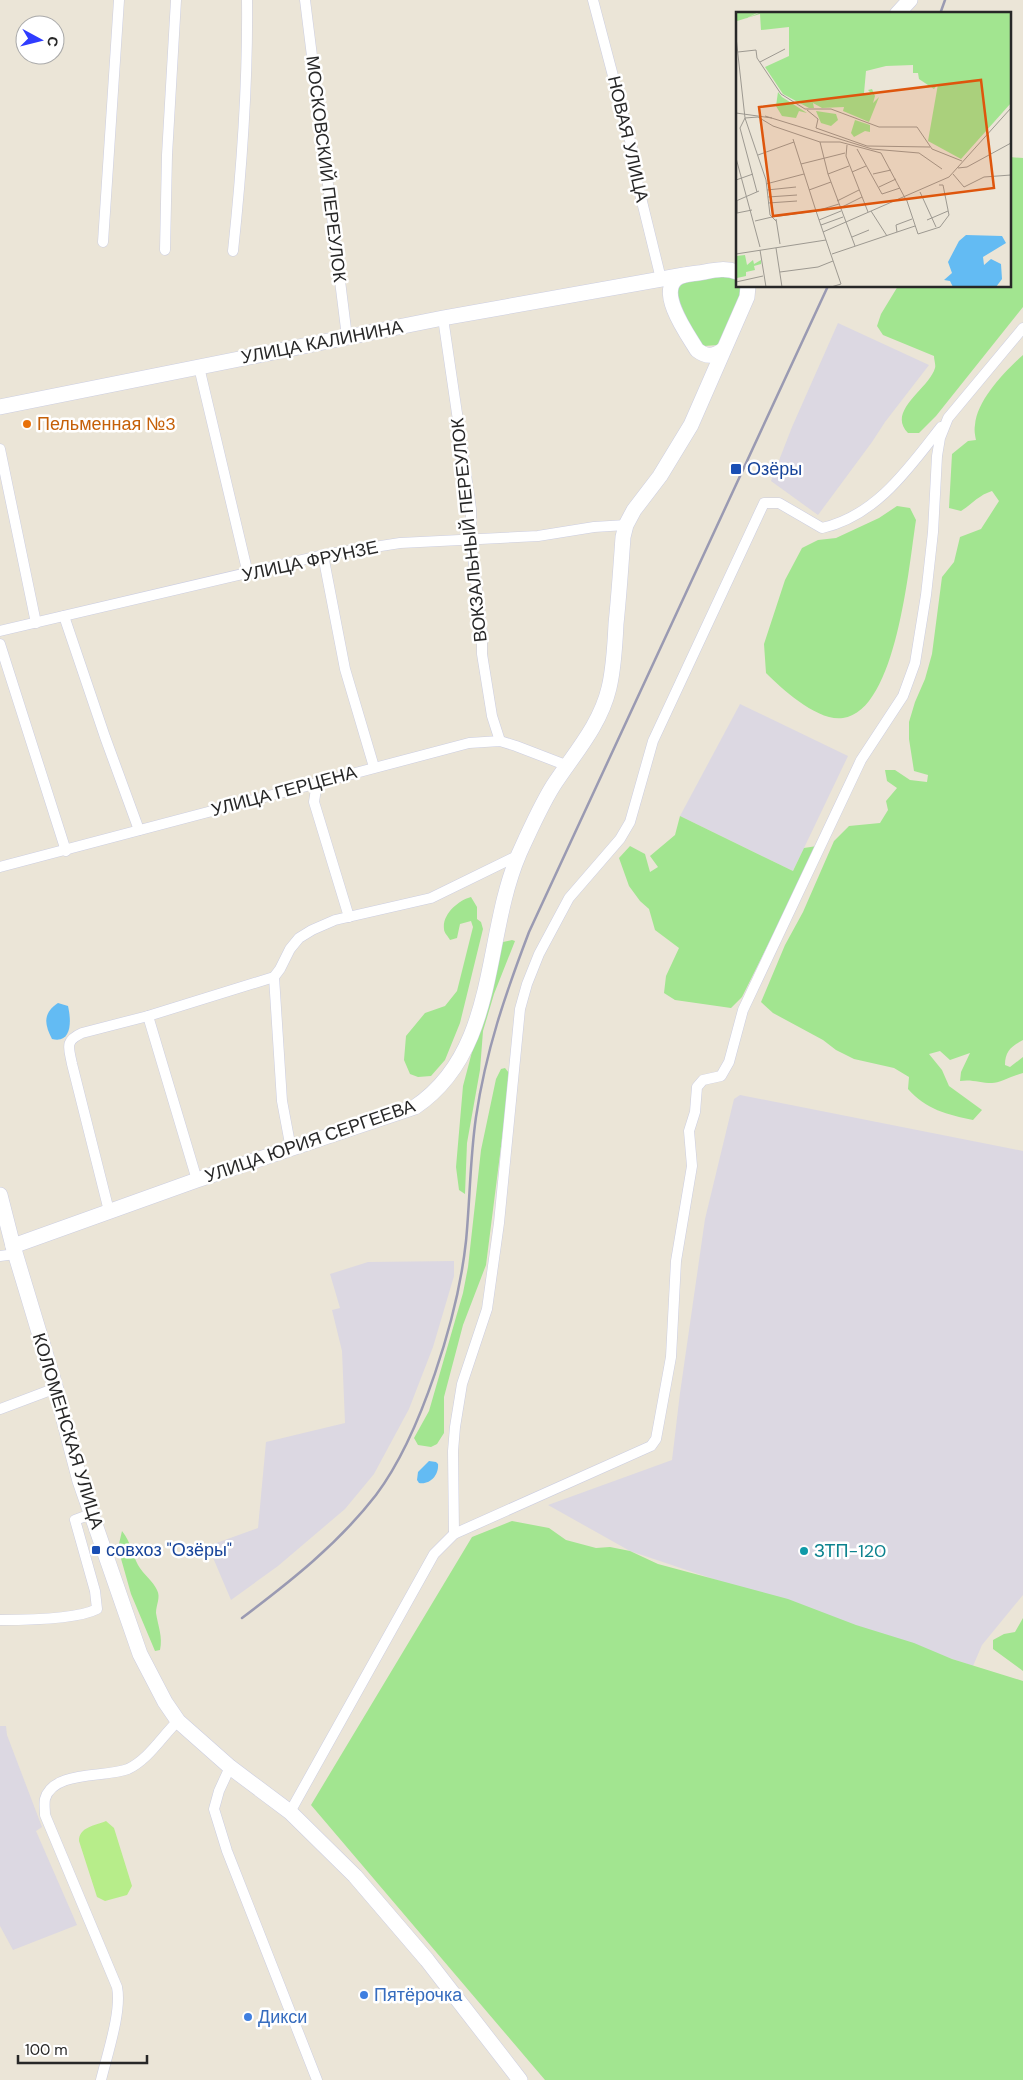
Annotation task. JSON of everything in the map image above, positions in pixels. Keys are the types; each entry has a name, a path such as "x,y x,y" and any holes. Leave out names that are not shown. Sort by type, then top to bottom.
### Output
{"street":[{"path":"103,242 119,0"},
{"path":"165,250 167,155 176,0"},
{"path":"234,251 241,174 247,61 247,0"},
{"name":"МОСКОВСКИЙ ПЕРЕУЛОК","path":"305,0 347,337"},
{"name":"НОВАЯ УЛИЦА","path":"593,0 632,148 635,172 661,279"},
{"path":"899,12 910,0"},
{"name":"УЛИЦА КАЛИНИНА","path":"0,407 444,318 684,275 724,269 736,272"},
{"path":"671,303 671,286 677,278 684,275"},
{"path":"645,282 660,286 697,350 703,370 699,406"},
{"name":"УЛИЦА ЮРИЯ СЕРГЕЕВА","path":"9,1252 109,1211 415,1107 431,1097 453,1072 468,1046 480,1010 502,910 518,855 553,787 595,724 609,688 613,666 623,537 626,525 673,454 699,406 749,290"},
{"name":"ВОКЗАЛЬНЫЙ ПЕРЕУЛОК","path":"444,318 470,509 471,540 482,633 482,654 492,716 500,741"},
{"path":"454,1534 453,1451 455,1427 462,1384 487,1309 499,1223 520,1009 539,954 569,898 620,839 630,822 653,741 764,503 779,503 822,528 839,524 858,515 888,490 1023,328"},
{"path":"697,350 703,354 713,356 723,350"},
{"path":"199,367 248,574"},
{"path":"290,1812 434,1554 454,1534 651,1446 656,1439 671,1357 676,1261 692,1166 688,1131 696,1107 697,1087 703,1080 721,1076 729,1062 743,1010 860,760 903,696 915,663 926,595 933,532 937,456 940,438 948,418"},
{"path":"0,449 36,623"},
{"name":"УЛИЦА ФРУНЗЕ","path":"0,631 323,555 400,544 538,536 594,527 626,525"},
{"path":"323,555 345,669 374,767"},
{"path":"64,616 105,737 140,830"},
{"path":"0,644 66,850"},
{"name":"УЛИЦА ГЕРЦЕНА","path":"0,867 469,743 500,741 568,766"},
{"path":"316,782 314,802 349,917"},
{"path":"109,1211 72,1064 68,1045 72,1037 148,1016 274,977 290,949 299,938 327,924 431,898 518,855"},
{"path":"274,977 282,1101 291,1148"},
{"path":"148,1016 197,1180"},
{"name":"КОЛОМЕНСКАЯ УЛИЦА","path":"0,1195 9,1252 56,1388 75,1464 140,1654 156,1687 178,1720 230,1767 290,1812 355,1876 387,1912 520,2080"},
{"path":"0,1409 56,1388"},
{"path":"0,1620 73,1615 96,1609 95,1591 75,1520 91,1514"},
{"path":"101,2080 118,1996 104,1954 45,1815 45,1800 51,1789 61,1781 128,1768 151,1752 178,1720"},
{"path":"230,1767 219,1791 214,1809 227,1851 318,2080"}],"shaded area":[{"path":"838,323 929,365 818,515 771,481 792,427"},
{"path":"740,704 848,756 793,871 680,816"},
{"path":"740,1095 1023,1151 1023,1595 982,1645 973,1666 630,1551 548,1505 672,1460 705,1219 734,1099"},
{"path":"454,1261 454,1276 433,1347 409,1409 374,1474 345,1509 278,1566 231,1600 208,1546 258,1528 266,1442 345,1423 342,1351 332,1310 340,1308 330,1274 368,1262"},
{"path":"0,1726 6,1726 7,1735 42,1827 36,1831 77,1925 13,1950 0,1926"}],"green space":[{"path":"1010,157 1023,158 1023,307 936,416 919,433 908,433 903,425 902,417 905,408 931,376 935,367 934,356 883,335 877,326 881,314 897,288 1010,288"},
{"path":"720,273 736,278 736,288 742,288 742,294 718,345 704,346 699,342 677,304 675,289 680,282"},
{"path":"1023,355 1023,1040 1010,1050 1006,1056 1005,1065 1010,1067 1023,1057 1023,1073 995,1083 960,1081 961,1072 970,1053 950,1060 940,1051 929,1054 942,1070 949,1086 982,1110 973,1120 955,1116 929,1106 908,1089 909,1077 894,1068 854,1059 836,1050 823,1040 773,1013 761,1002 785,945 803,912 834,841 849,826 880,823 888,810 886,801 897,788 887,781 885,770 895,770 910,780 927,782 928,775 914,771 909,739 909,722 932,654 942,577 954,562 960,537 981,529 999,501 992,491 979,497 961,511 949,508 952,454 968,441 976,440 975,427 977,415 986,396 1008,369"},
{"path":"897,506 910,508 916,520 904,600 888,664 876,690 861,709 843,718 823,715 801,703 766,673 764,644 785,580 802,548 818,540 836,538 879,518"},
{"path":"680,816 793,871 804,848 817,846 742,997 731,1008 675,1000 664,993 666,976 679,948 655,930 649,909 640,901 629,886 619,858 630,846 645,854 650,872 658,867 650,856 675,835"},
{"path":"471,897 477,907 477,919 481,922 483,929 460,1023 445,1060 431,1076 418,1077 410,1074 404,1060 406,1036 425,1013 445,1006 457,991 473,927 471,921 460,924 457,938 450,940 445,932 444,923 448,913 457,904"},
{"path":"515,941 494,994 483,1031 480,1070 467,1143 465,1194 459,1190 456,1167 463,1086 500,946 503,942"},
{"path":"505,1068 509,1073 509,1083 486,1265 463,1325 444,1397 444,1433 437,1444 431,1447 418,1445 414,1438 429,1411 463,1293 468,1267 481,1150 496,1079 501,1069"},
{"path":"512,1521 549,1528 566,1540 596,1548 610,1547 630,1551 658,1564 788,1599 856,1625 914,1643 952,1659 1023,1681 1023,2080 545,2080 311,1805 472,1537"},
{"path":"122,1531 138,1565 158,1593 156,1613 161,1636 160,1650 155,1651 131,1594 118,1548"},
{"path":"1023,1618 1023,1671 993,1649 993,1640 1004,1634 1015,1632"},
{"path":"106,1821 114,1828 132,1886 127,1895 105,1901 97,1897 79,1841 84,1830"}],"water":[{"path":"58,1003 68,1006 70,1017 67,1034 59,1040 52,1039 46,1024 47,1015"},
{"path":"429,1461 438,1464 437,1472 430,1481 419,1483 417,1480 418,1472"}],"railway":[{"path":"941,12 945,0"},
{"path":"242,1618 296,1576 346,1530 376,1495 408,1441 435,1374 455,1304 466,1241 472,1148 480,1092 497,1023 520,955 827,288"}],"place":[{"name":"Пельменная №3","path":"27,424"},
{"name":"Озёры","path":"736,469"},
{"name":"совхоз \"Озёры\"","path":"96,1550"},
{"name":"ЗТП-120","path":"804,1551"},
{"name":"Пятёрочка","path":"364,1995"},
{"name":"Дикси","path":"248,2017"}]}
